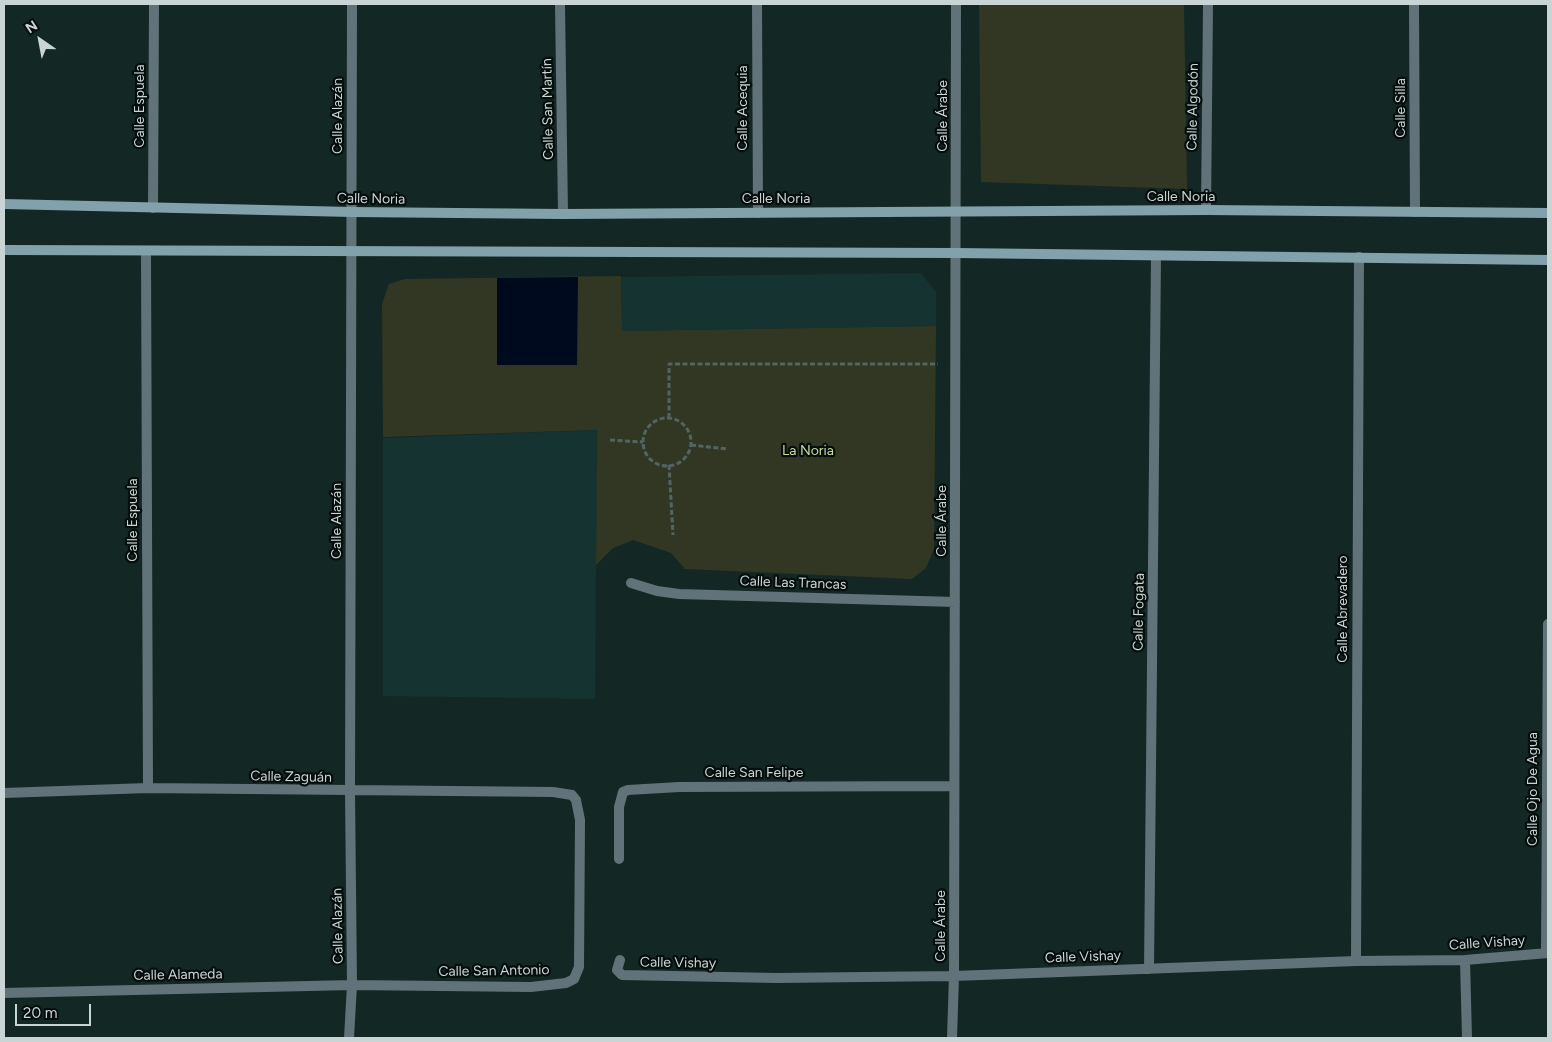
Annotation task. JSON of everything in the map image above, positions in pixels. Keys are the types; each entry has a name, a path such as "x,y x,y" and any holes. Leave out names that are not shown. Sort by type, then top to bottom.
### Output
{"street":[{"name":"Calle Espuela","path":"153,208 154,4"},
{"name":"Calle Alazán","path":"350,1038 352,985 350,791 352,4"},
{"name":"Calle San Martín","path":"560,4 563,214"},
{"name":"Calle Acequia","path":"757,4 758,213"},
{"name":"Calle Árabe","path":"952,1038 954,976 957,253 956,4"},
{"name":"Calle Algodón","path":"1206,210 1208,4"},
{"name":"Calle Silla","path":"1414,4 1415,212"},
{"name":"Calle Noria","path":"4,204 352,212 563,214 1206,210 1548,213"},
{"path":"4,250 146,252 957,253 1548,260"},
{"name":"Calle Espuela","path":"146,252 148,788"},
{"name":"Calle Fogata","path":"1149,969 1156,256"},
{"name":"Calle Abrevadero","path":"1356,961 1359,257"},
{"name":"Calle Las Trancas","path":"631,583 657,591 679,594 955,602"},
{"name":"Calle Ojo De Agua","path":"1547,953 1548,624"},
{"name":"Calle San Felipe","path":"619,859 619,807 623,792 628,790 679,787 954,786"},
{"name":"Calle Zaguán","path":"4,792 148,788 553,792 572,796 576,800"},
{"name":"Calle San Antonio","path":"352,985 531,987 555,985 574,979 579,967 580,820 576,800"},
{"name":"Calle Vishay","path":"620,960 617,966 618,973 622,975 777,978 954,976 1356,961 1464,960 1547,953"},
{"path":"1464,960 1467,1038"},
{"name":"Calle Alameda","path":"4,993 352,985"}],"path":[{"path":"669,418 669,364 956,364"},
{"path":"669,418 683,424 688,430 691,445 683,459 669,466 654,461 644,449 644,442 644,434 654,422 669,418"},
{"path":"610,440 644,442"},
{"path":"691,445 727,449"},
{"path":"669,466 673,535"}],"shaded area":[{"path":"921,273 936,292 936,326 622,331 621,277"},
{"path":"578,277 577,365 497,365 497,278"},
{"path":"597,430 595,699 383,696 383,438"}],"green space":[{"path":"979,4 1184,4 1187,189 981,182"},
{"name":"La Noria","path":"621,276 622,331 936,326 934,549 926,568 912,579 685,569 671,553 633,540 613,548 596,565 597,430 383,437 382,304 389,284 405,279"}]}
